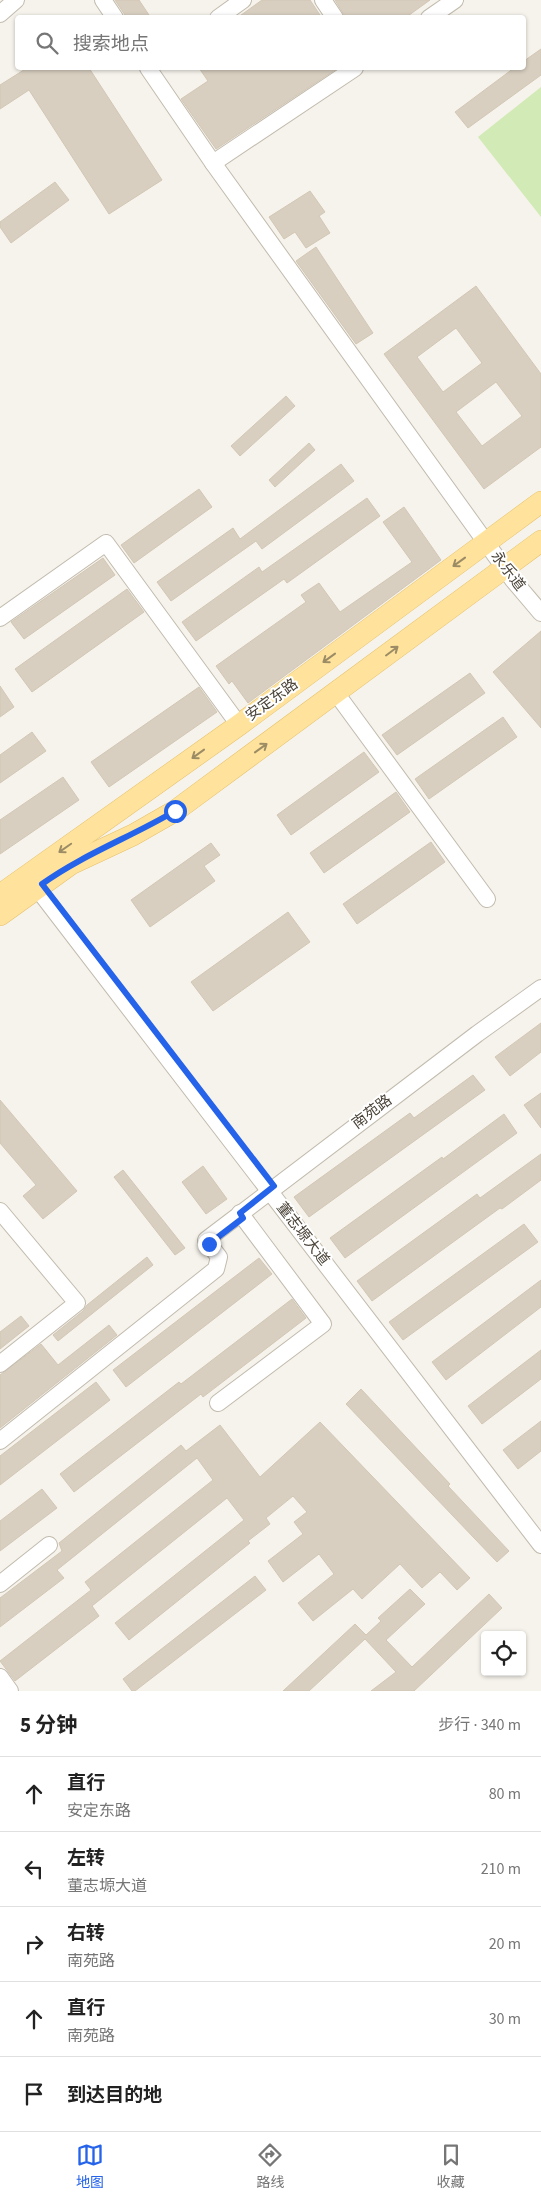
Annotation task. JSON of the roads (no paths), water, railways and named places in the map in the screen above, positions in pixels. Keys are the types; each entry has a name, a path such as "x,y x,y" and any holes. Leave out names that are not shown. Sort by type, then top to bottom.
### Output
{"main road":[{"name":"安定东路","path":"0,915 35,880 482,535 541,502"},
{"name":"安定东路","path":"0,895 133,835 175,811 541,541"}],"street":[{"path":"0,14 16,0"},
{"path":"103,0 113,15"},
{"path":"222,15 244,0"},
{"path":"323,0 333,15"},
{"path":"433,15 455,0"},
{"name":"永乐道","path":"149,70 213,163 504,568 541,612"},
{"path":"213,163 352,70"},
{"path":"0,618 106,543 238,725"},
{"path":"336,693 488,899"},
{"name":"董志塬大道","path":"35,880 541,1533"},
{"name":"南苑路","path":"0,1440 216,1269 219,1257 207,1242 469,1040 541,988"},
{"name":"南苑路","path":"274,1190 541,995"},
{"name":"董志塬大道","path":"274,1190 541,1545"},
{"path":"0,1211 77,1303 0,1364"},
{"path":"218,1403 323,1324 241,1216"},
{"path":"0,1584 49,1546"},
{"path":"0,1677 10,1691"}]}
